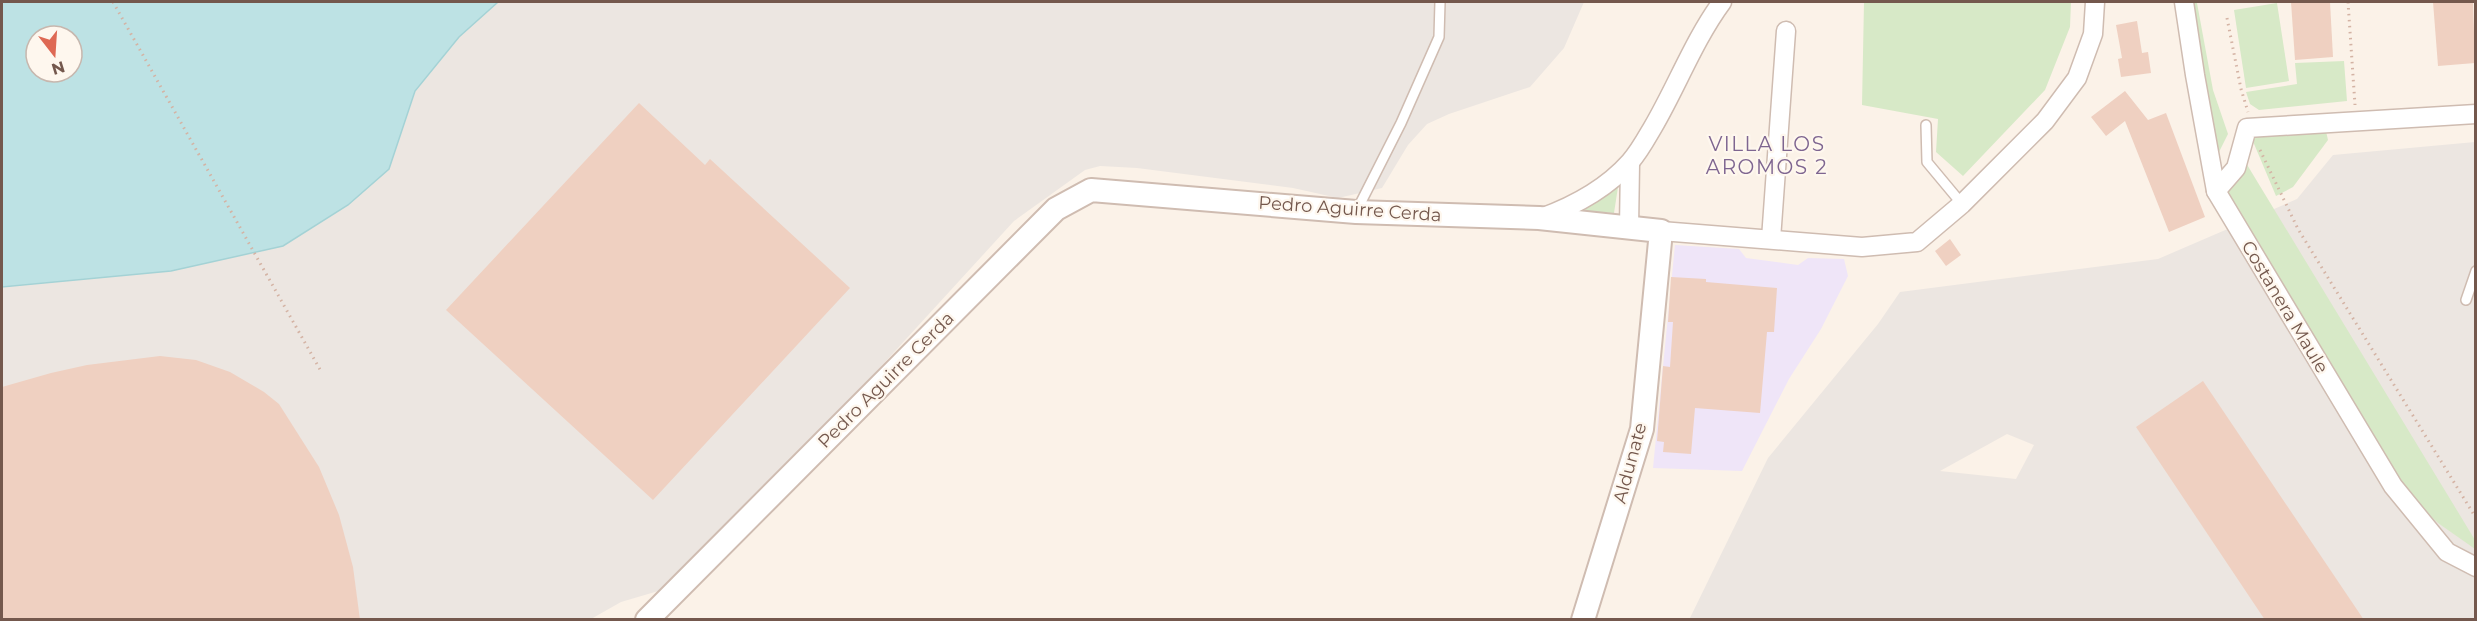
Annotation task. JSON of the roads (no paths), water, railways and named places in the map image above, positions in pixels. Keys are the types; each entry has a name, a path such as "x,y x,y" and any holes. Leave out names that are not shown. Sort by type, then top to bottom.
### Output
{"street":[{"path":"1539,218 1579,202 1598,190 1630,163 1668,102 1684,68 1722,2"},
{"name":"Pedro Aguirre Cerda","path":"647,620 1056,209 1091,190 1130,191 1356,212 1539,218 1661,231 1862,247 1917,242 1962,204 2045,121 2077,78 2093,34 2095,2"},
{"name":"Costanera Maule","path":"2184,2 2216,191 2393,486 2447,552 2475,567"},
{"path":"1771,239 1786,31"},
{"path":"2216,191 2236,168 2247,128 2475,114"},
{"path":"1629,228 1630,163"},
{"name":"Aldunate","path":"1583,620 1642,429 1661,231"}],"lane":[{"path":"1356,212 1401,123 1439,37 1440,2"},
{"path":"1926,125 1927,162 1962,204"},
{"path":"2466,300 2475,271"}],"water":[{"path":"2,2 498,2 459,37 415,91 389,169 348,205 283,246 171,271 2,287"}],"district":[{"name":"VILLA LOS AROMOS 2","path":"1767,156"}]}
